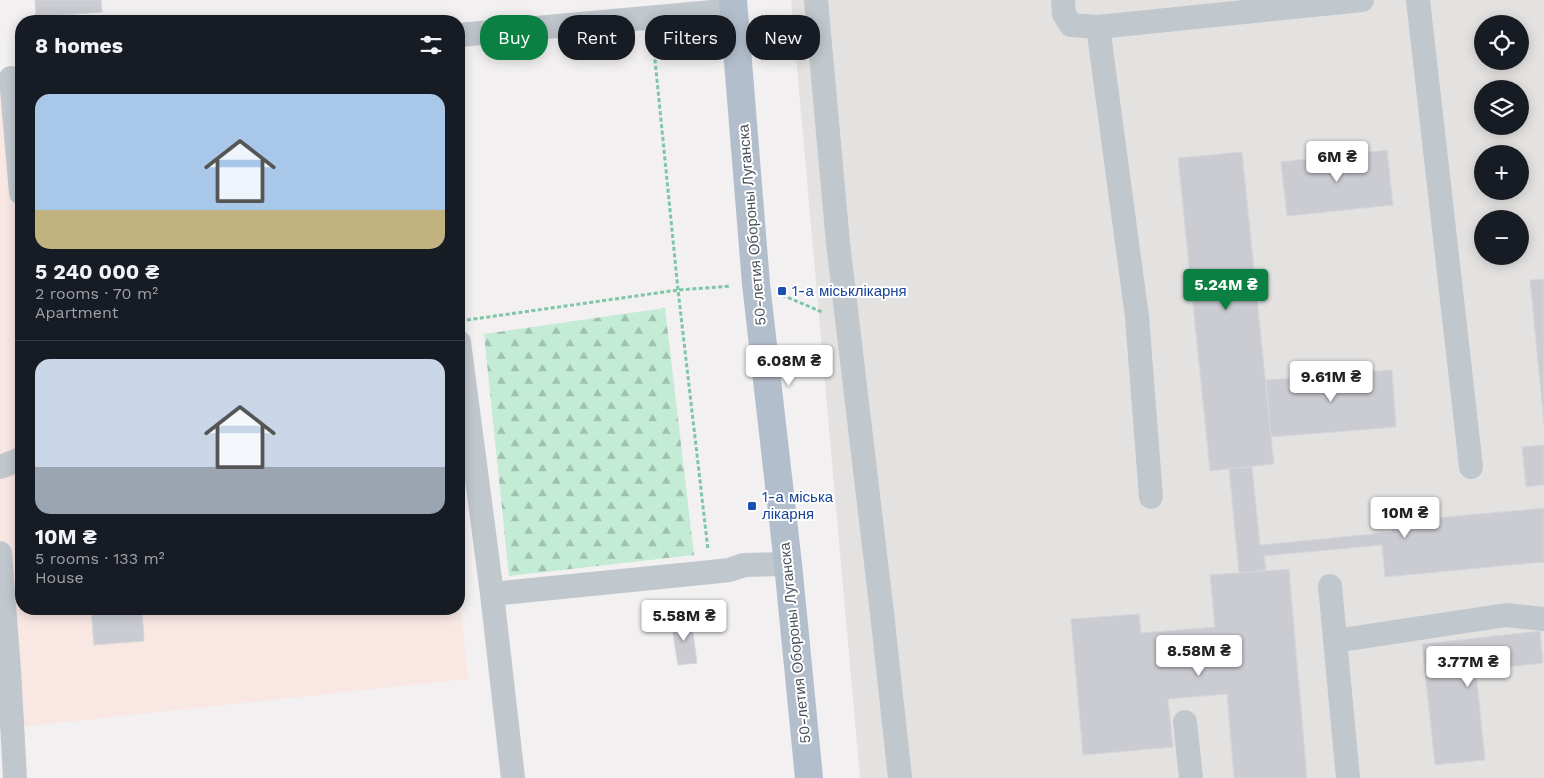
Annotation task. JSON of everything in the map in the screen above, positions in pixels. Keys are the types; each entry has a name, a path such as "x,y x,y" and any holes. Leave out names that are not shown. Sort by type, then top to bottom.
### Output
{"main road":[{"name":"50-летия Обороны Луганска","path":"733,5 756,284 788,564 809,778"}],"street":[{"path":"816,0 838,243 900,778"},
{"path":"1063,0 1064,14 1071,25 1098,27 1362,0"},
{"path":"1418,0 1471,467"},
{"path":"664,15 733,5"},
{"path":"465,34 645,17"},
{"path":"1098,27 1137,317 1151,497"},
{"path":"11,78 15,124"},
{"path":"465,388 492,594 513,778"},
{"path":"0,467 15,461"},
{"path":"0,553 15,778"},
{"path":"492,594 729,570 744,565 788,564"},
{"path":"1330,586 1348,778"},
{"path":"1335,641 1506,615 1544,619"},
{"path":"1185,722 1192,778"}],"path":[{"path":"654,60 678,290 711,572"},
{"path":"465,320 678,290 756,284 847,323"}],"shaded area":[{"path":"791,0 1544,0 1544,778 860,778 796,60 820,60 820,15 792,15"},
{"path":"15,93 15,615 462,615 468,679 0,729 0,94"}],"green space":[{"path":"665,308 694,555 509,576 484,334"}],"building":[{"path":"35,0 101,0 102,12 36,15"},
{"path":"1387,150 1393,205 1287,216 1281,162"},
{"path":"1242,152 1274,464 1210,471 1178,158"},
{"path":"1544,279 1544,424 1530,280"},
{"path":"1392,370 1396,427 1271,437 1266,380"},
{"path":"1544,445 1544,485 1526,487 1522,447"},
{"path":"1252,467 1260,545 1392,532 1391,522 1544,508 1544,562 1385,577 1382,545 1264,556 1266,570 1239,573 1229,469"},
{"path":"1289,569 1307,778 1234,778 1227,694 1168,699 1173,747 1083,755 1071,619 1139,614 1141,633 1215,627 1210,575"},
{"path":"92,615 142,615 144,641 94,645"},
{"path":"691,618 697,663 678,665 671,621"},
{"path":"1540,631 1543,663 1476,671 1485,760 1435,765 1422,644"}],"place":[{"name":"1-а міськлікарня","path":"782,291"},
{"name":"1-а міська лікарня","path":"752,506"}]}
